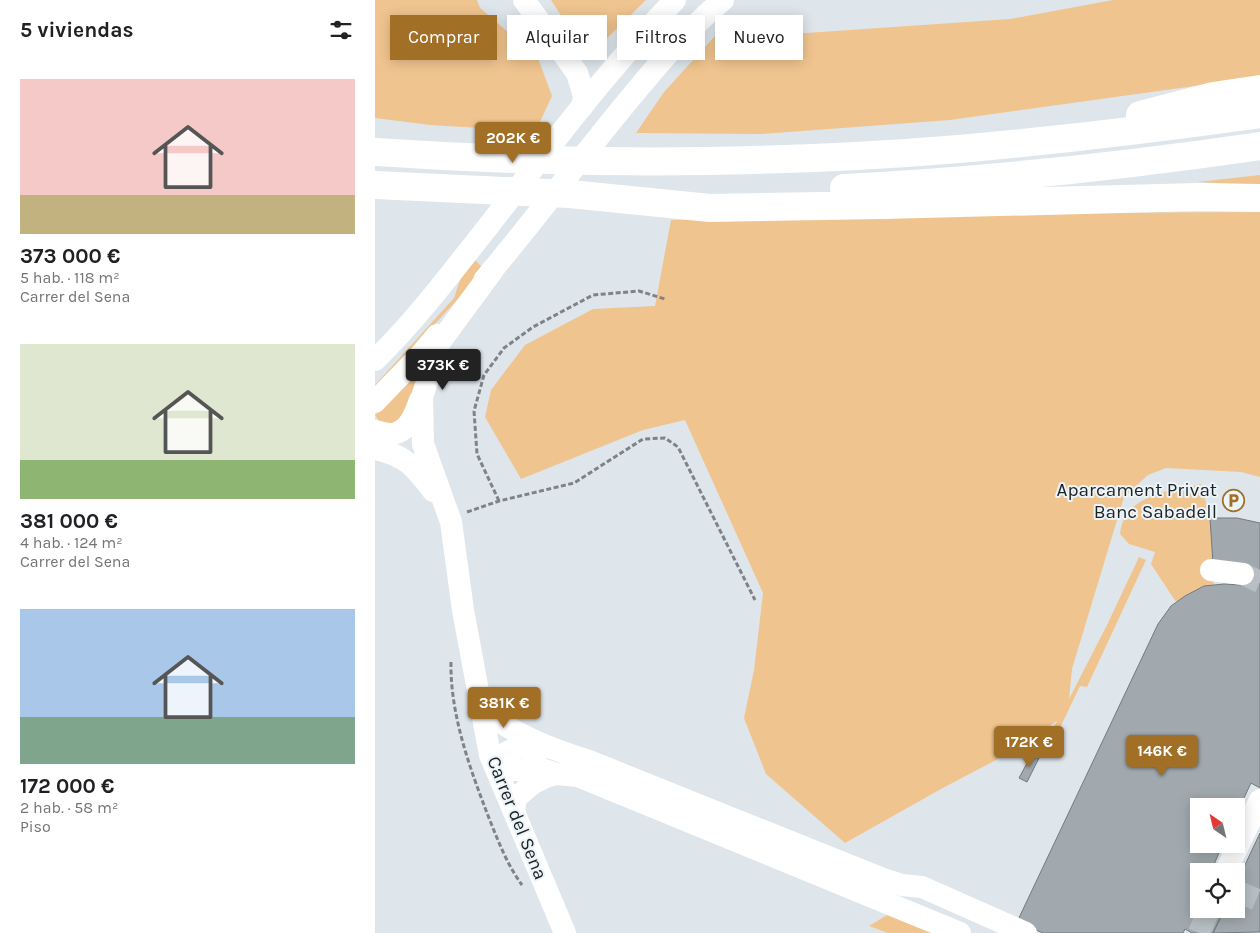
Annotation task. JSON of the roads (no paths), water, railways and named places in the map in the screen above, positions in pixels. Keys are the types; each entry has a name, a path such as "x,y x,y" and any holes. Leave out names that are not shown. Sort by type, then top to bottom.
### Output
{"highway":[{"path":"1049,140 1213,96 1260,89"},
{"path":"375,152 507,159 643,161 777,159 959,149 1260,114"},
{"path":"375,185 570,194 723,193 890,186 1068,171 1260,146"},
{"path":"570,194 710,208 1199,197 1260,198"}],"street":[{"path":"524,0 577,73 584,96 578,112"},
{"path":"375,360 431,300 578,112 649,27 675,0"},
{"path":"375,402 421,354 493,270 671,50 723,0"},
{"path":"577,73 587,77 617,65"},
{"name":"Carrer del Sena","path":"375,431 392,434 405,427 414,418 440,342 493,270"},
{"path":"375,374 431,316 443,294 447,278"},
{"name":"Carrer del Sena","path":"422,396 423,444 451,522 463,610 490,755 565,933"},
{"name":"Carrer del Sena","path":"375,431 398,455 415,467 433,490 451,522"},
{"name":"Carrer del Sena","path":"375,449 398,455"},
{"path":"1211,570 1238,573"},
{"path":"482,709 507,728 549,748 589,761 883,879 902,885 921,887 1026,933"},
{"path":"549,748 525,746 508,750 493,762 506,770 522,770 535,767 557,774 578,776 953,921 998,933"},
{"path":"514,812 516,798 532,784 557,774"},
{"path":"1230,863 1260,800"},
{"path":"883,879 899,889 924,900 953,921"},
{"path":"1008,933 1017,930 1026,933"}],"tunnel":[{"path":"1243,574 1260,582"},
{"path":"1245,895 1260,901"},
{"path":"1199,933 1205,918"}],"place":[{"name":"Aparcament Privat Banc Sabadell","path":"1233,501"}]}
